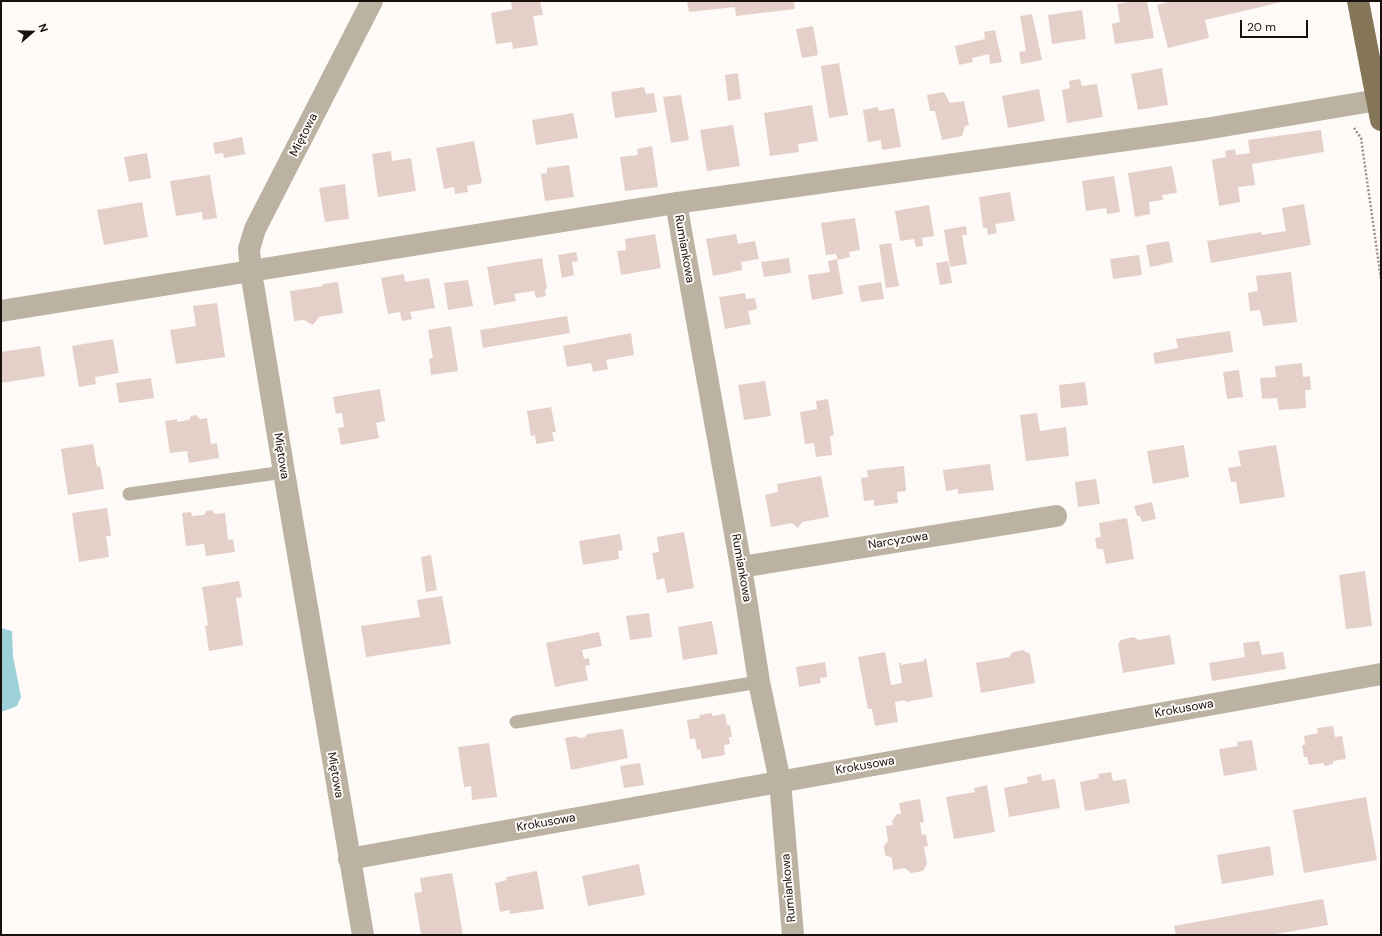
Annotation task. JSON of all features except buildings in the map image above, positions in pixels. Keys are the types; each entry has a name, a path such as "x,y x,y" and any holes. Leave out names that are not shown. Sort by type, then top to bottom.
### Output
{"main road":[{"path":"1358,1 1379,110"}],"street":[{"name":"Miętowa","path":"363,935 284,472 251,272 249,249 255,229 372,1"},
{"path":"1,311 676,203 1205,129 1379,110"},
{"name":"Rumiankowa","path":"676,203 741,567 759,682 780,781 793,935"},
{"name":"Narcyzowa","path":"741,567 1056,516"},
{"name":"Krokusowa","path":"349,859 1381,674"}],"lane":[{"path":"129,494 284,472"},
{"path":"516,722 759,682"}],"path":[{"path":"1347,124 1357,130 1361,138 1381,279"}],"water":[{"path":"1,628 12,631 13,656 21,697 17,706 1,712"}]}
